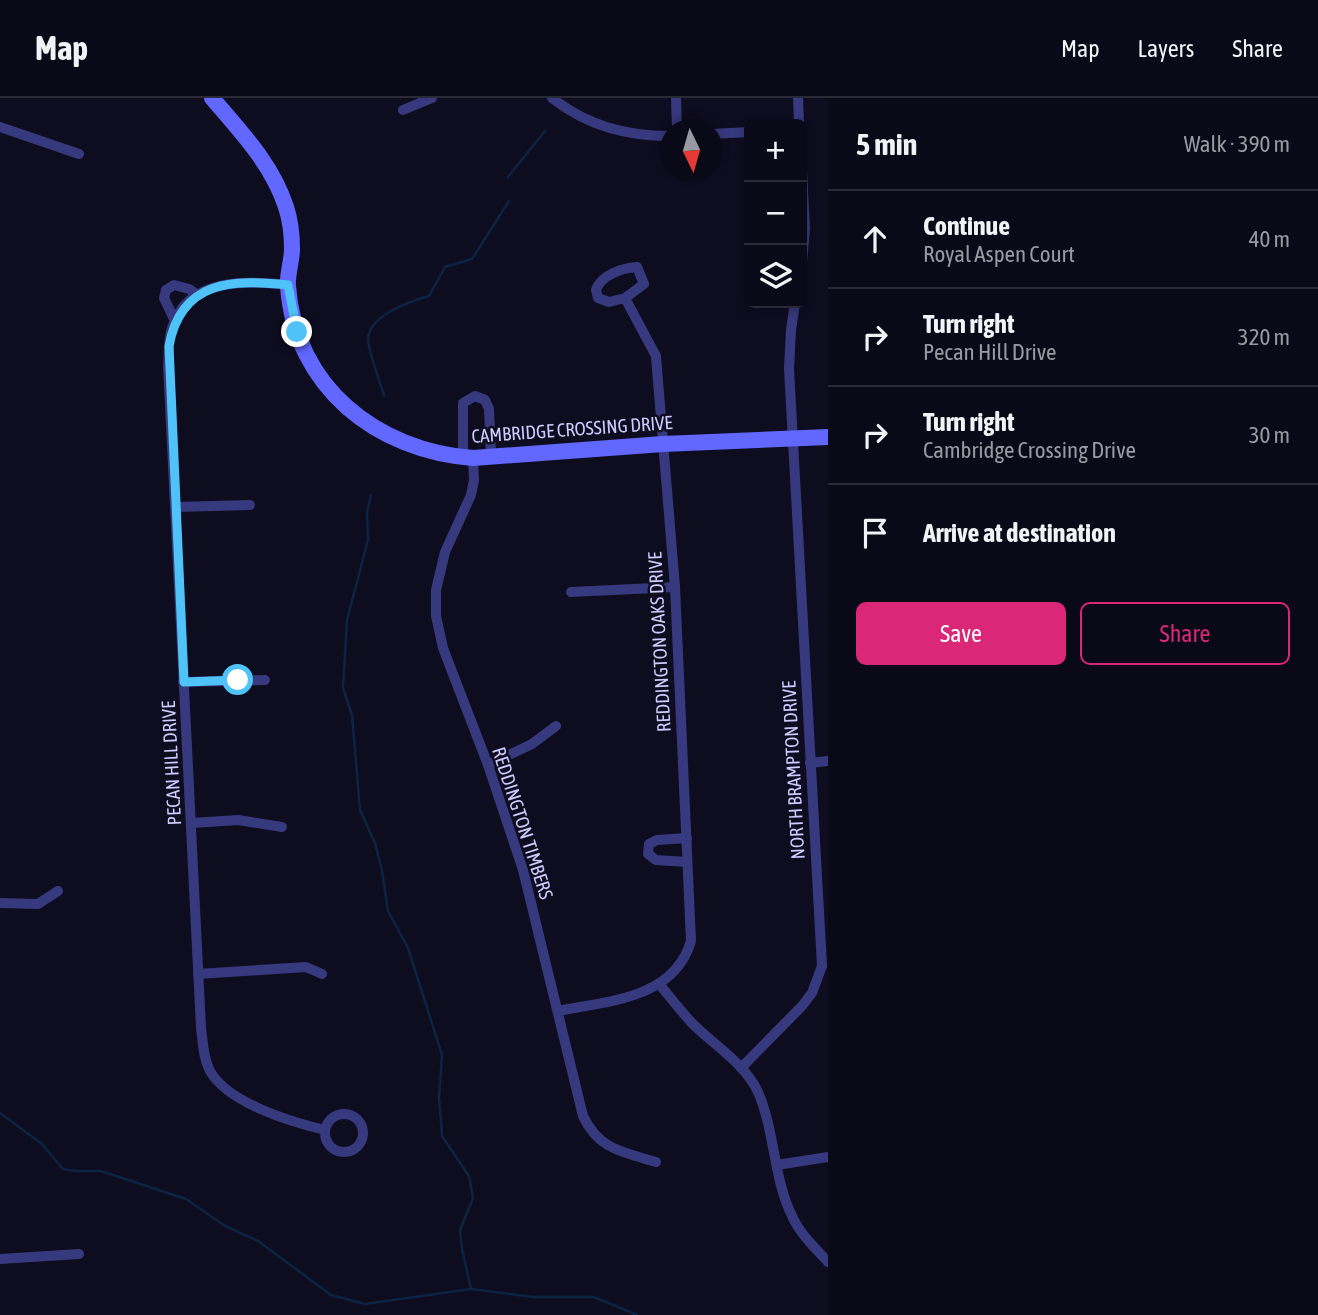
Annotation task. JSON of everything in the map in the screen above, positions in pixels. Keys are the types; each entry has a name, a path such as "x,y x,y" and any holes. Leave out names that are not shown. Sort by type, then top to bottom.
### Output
{"street":[{"name":"CAMBRIDGE CROSSING DRIVE","path":"212,98 252,144 272,173 281,192 288,211 292,249 288,285 297,332 306,353 342,403 378,431 443,455 468,458 663,444 828,437"},
{"path":"403,110 432,98"},
{"path":"551,98 588,121 615,131 660,136"},
{"path":"676,98 677,119"},
{"path":"798,98 799,119"},
{"path":"0,127 79,154"},
{"path":"723,133 744,132"},
{"path":"803,182 804,245"},
{"path":"175,321 198,295 222,284 239,282 288,285"},
{"name":"PECAN HILL DRIVE","path":"198,295 174,285 166,290 164,298 175,321 168,366 201,1028 207,1063 228,1091 247,1102 325,1130"},
{"name":"REDDINGTON OAKS DRIVE","path":"558,1011 633,995 660,985 681,964 691,941 675,587 656,356 625,298"},
{"name":"NORTH BRAMPTON DRIVE","path":"741,1068 795,1013 816,984 822,955 823,885 810,763 795,439 789,369 794,308"},
{"name":"REDDINGTON TIMBERS","path":"491,456 489,409 485,400 475,396 463,403 468,458 474,480 471,495 445,552 436,590 436,616 443,648 488,765 523,870 578,1103 589,1128 606,1146 656,1162"},
{"path":"176,507 250,505"},
{"path":"571,592 675,587"},
{"path":"184,682 265,680"},
{"path":"488,765 532,744 556,726"},
{"path":"810,763 828,761"},
{"path":"192,823 238,820 282,827"},
{"path":"687,838 657,840 649,844 648,849 651,858 656,860 687,862"},
{"path":"0,904 38,904 58,891"},
{"path":"198,974 306,967 322,974"},
{"path":"660,985 690,1021 741,1068 757,1088 792,1216 802,1233 828,1262"},
{"path":"777,1165 828,1157"},
{"path":"0,1259 79,1254"}],"waterway":[{"path":"508,177 545,131"},
{"path":"384,396 368,343 370,330 392,310 429,296 445,267 472,259 509,201"},
{"path":"371,495 367,512 368,540 347,620 343,688 352,715 360,810 375,843 388,911 408,948 442,1055 439,1097 442,1136 469,1176 473,1198 460,1230 471,1289"},
{"path":"0,1113 42,1144 63,1169 101,1171 186,1199 225,1226 258,1241 331,1295 365,1304 471,1289 533,1297 594,1297 637,1315"}],"route":[{"path":"238,680 184,682 168,366 172,327 184,308 198,295 222,284 255,282 288,285 297,332"}]}
